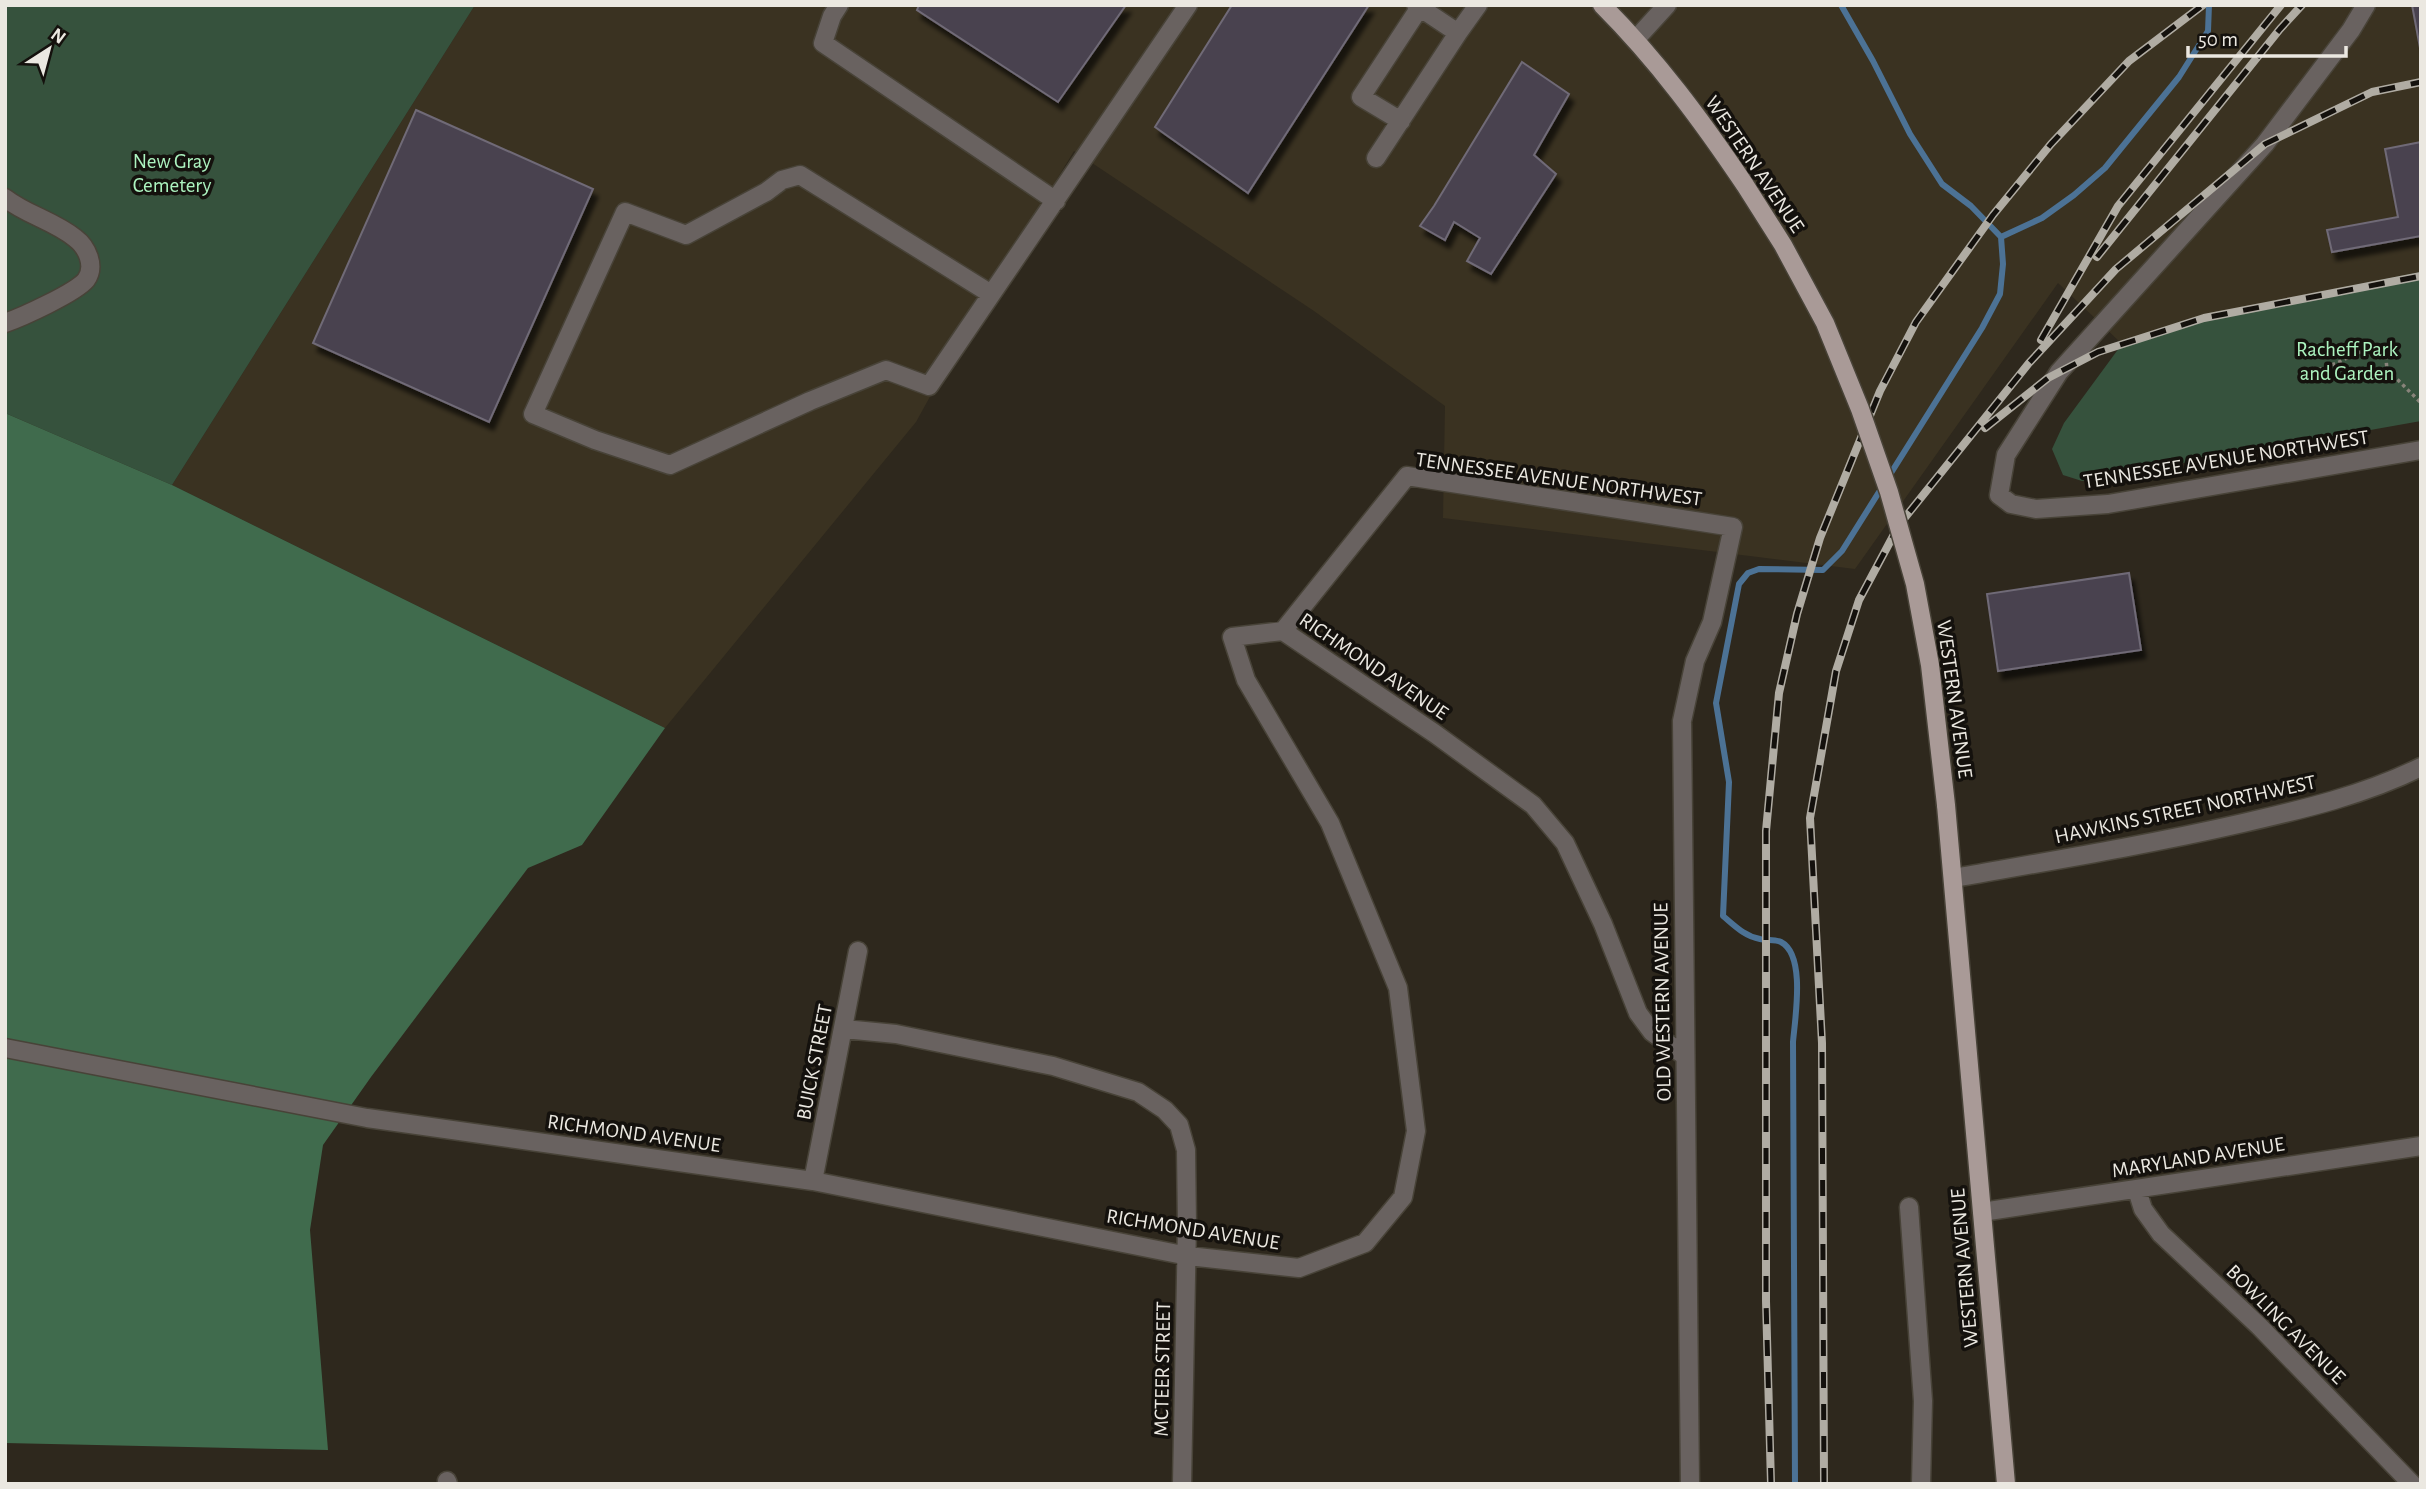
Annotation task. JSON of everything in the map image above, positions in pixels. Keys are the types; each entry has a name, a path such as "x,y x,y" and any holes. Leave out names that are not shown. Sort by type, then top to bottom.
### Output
{"main road":[{"name":"WESTERN AVENUE","path":"1602,5 1636,39 1705,126 1783,245 1825,323 1860,409 1889,492 1915,584 1930,665 1954,878 2006,1484"}],"street":[{"path":"839,5 832,16 823,43 1056,201"},
{"path":"991,294 800,175 782,180 766,192 686,235 625,212 533,414 596,440 670,465 810,401 886,370 929,386 1188,5"},
{"path":"1376,158 1478,5"},
{"path":"1636,39 1667,5"},
{"name":"TENNESSEE AVENUE NORTHWEST","path":"2366,5 2351,30 2265,144 2059,372 2006,455 1999,495 2011,504 2036,509 2108,504 2421,450"},
{"path":"1401,121 1361,97 1418,6 1458,33"},
{"path":"5,198 79,240 90,261 90,272 78,287 5,323"},
{"name":"TENNESSEE AVENUE NORTHWEST","path":"1283,631 1407,476 1733,527"},
{"name":"OLD WESTERN AVENUE","path":"1690,1484 1682,722 1695,662 1712,622 1733,527"},
{"name":"RICHMOND AVENUE","path":"5,1048 367,1118 813,1181 1188,1256 1299,1268 1365,1243 1403,1197 1416,1131 1398,988 1331,823 1247,680 1233,637 1283,631 1434,733 1533,805 1565,843 1603,924 1638,1013 1652,1032 1685,1056"},
{"name":"HAWKINS STREET NORTHWEST","path":"1954,878 2171,839 2329,803 2385,784 2421,767"},
{"name":"BUICK STREET","path":"813,1181 858,951"},
{"name":"MCTEER STREET","path":"844,1029 896,1034 1053,1066 1138,1092 1165,1110 1179,1125 1186,1150 1188,1256 1182,1484"},
{"name":"MARYLAND AVENUE","path":"1982,1212 2421,1146"},
{"name":"BOWLING AVENUE","path":"2137,1190 2143,1209 2161,1234 2259,1326 2412,1484"},
{"path":"1909,1207 1923,1401 1921,1484"}],"path":[{"path":"2299,377 2368,348 2385,350 2387,369 2421,403"}],"shaded area":[{"path":"475,5 2421,5 2421,272 2199,316 2122,344 2058,283 1855,569 1443,518 1445,406 1314,311 1074,151 1018,237 916,422 665,728 172,485"}],"green space":[{"name":"New Gray Cemetery","path":"5,5 475,5 172,485 5,413"},
{"name":"Racheff Park and Garden","path":"2421,272 2421,421 2082,481 2063,475 2052,449 2064,423 2122,344 2199,316"},
{"path":"5,413 172,485 665,728 582,845 528,868 323,1145 310,1230 328,1450 5,1443"}],"building":[{"path":"919,5 1126,5 1058,102 917,10"},
{"path":"1232,5 1369,5 1248,193 1155,127"},
{"path":"2412,5 2421,5 2421,53"},
{"path":"1522,62 1569,94 1534,155 1556,174 1491,274 1467,261 1480,238 1454,222 1445,240 1420,226"},
{"path":"416,110 593,189 489,422 313,343"},
{"path":"2421,142 2421,236 2332,252 2327,230 2398,217 2385,149"},
{"path":"2129,573 2141,650 1998,671 1987,594"}],"waterway":[{"path":"1795,1484 1793,1042 1797,1003 1796,973 1789,949 1781,942 1762,940 1749,935 1723,916 1729,782 1716,703 1739,584 1748,573 1759,569 1823,570 1842,551 1982,328 2000,294 2003,264 2001,237 1971,206 1942,184 1910,134 1841,5"},
{"path":"2001,237 2042,218 2105,168 2179,77 2208,31 2209,5"}],"railway":[{"path":"1771,1484 1766,1301 1766,831 1779,693 1797,614 1820,538 1880,391 1916,322 1993,215 2051,144 2129,61 2203,5"},
{"path":"2041,340 2118,206 2281,5"},
{"path":"2097,257 2302,5"},
{"path":"1824,1484 1822,1043 1810,818 1836,671 1859,600 1899,525 2029,363 2116,269 2265,144 2372,92 2421,82"},
{"path":"1985,428 2048,378 2098,352 2204,318 2421,276"}]}
